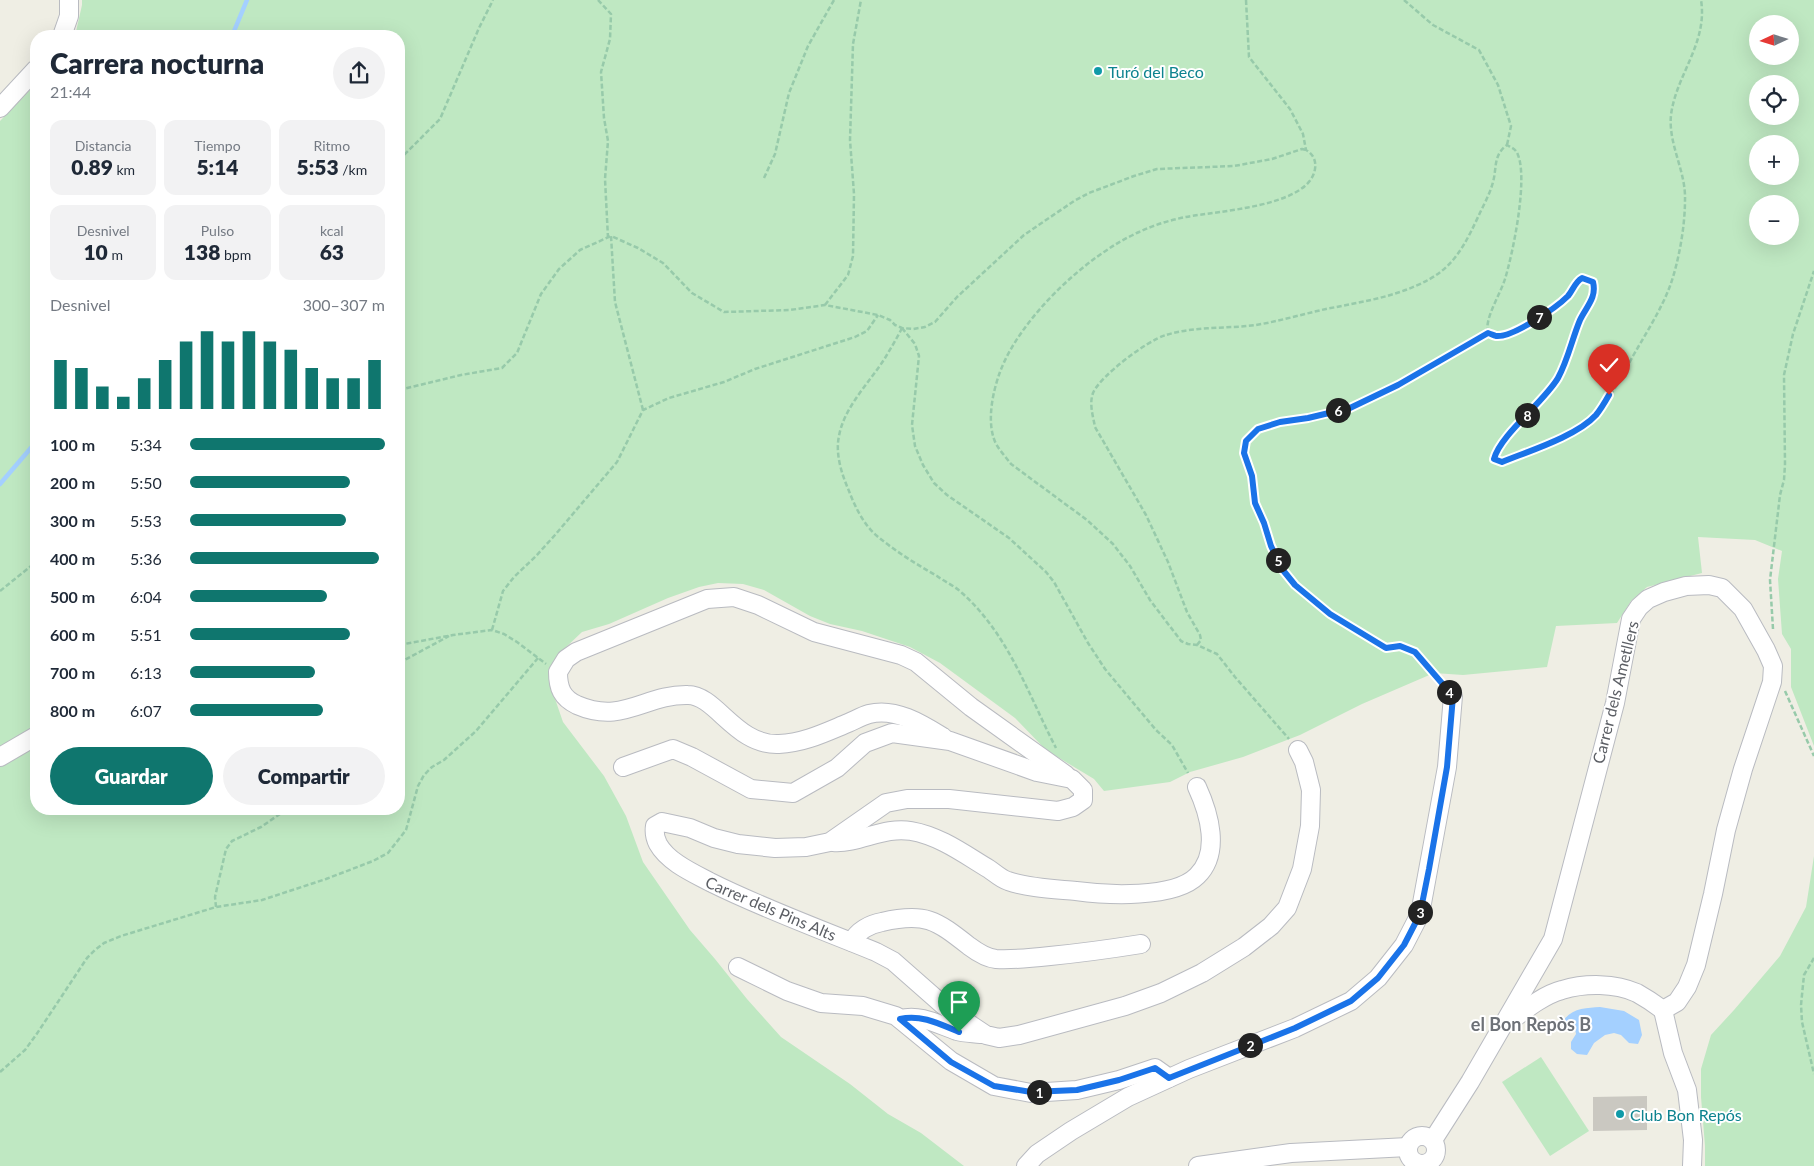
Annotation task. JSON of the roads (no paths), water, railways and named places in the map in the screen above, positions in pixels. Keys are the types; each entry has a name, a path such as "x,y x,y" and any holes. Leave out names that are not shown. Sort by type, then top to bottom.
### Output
{"street":[{"path":"64,30 69,16 69,0"},
{"path":"0,108 30,76"},
{"name":"Carrer dels Ametllers","path":"1433,1140 1470,1082 1553,939 1615,703 1631,618 1648,598 1686,586 1709,585 1722,588 1743,609 1773,666 1772,682 1743,769 1726,830 1696,965 1687,987 1678,1002 1664,1010"},
{"path":"734,597 758,605 814,632 901,654 916,662 971,707 1072,779 1037,772 950,741 921,724 900,715 885,713 869,714 810,738 797,742 777,744 758,740 742,732 704,699 691,695 674,695 625,711 594,711 570,701 561,692 558,672 566,659 576,652 707,598 734,597"},
{"path":"1026,1166 1037,1154 1071,1131 1128,1097 1169,1078 1295,1028 1351,1001 1378,978 1404,945 1420,914 1447,767 1453,696"},
{"path":"623,767 673,750 692,757 751,790 793,792 838,768 864,743 892,733 950,741"},
{"path":"0,757 30,740"},
{"path":"900,1019 910,1016 926,1019 959,1032 999,1038 1019,1035 1125,1006 1162,993 1202,973 1244,947 1271,926 1287,908 1302,869 1310,826 1311,790 1304,762 1298,750"},
{"name":"Carrer dels Pins Alts","path":"986,1035 943,1005 893,961 852,942 765,908 693,873 669,857 658,844 654,833 655,826 662,822 690,828 714,838 748,845 783,848 806,847 830,842 886,803 907,799 949,799 1058,811 1073,807 1082,800 1083,790 1072,779"},
{"path":"830,842 843,843 889,831 909,830 928,835 950,845 1008,881 1094,894 1128,895 1163,891 1184,885 1197,877 1206,865 1210,849 1210,828 1206,806 1197,787"},
{"path":"852,942 854,936 865,928 879,922 915,918 934,921 945,926 979,953 993,959 1033,958 1141,944"},
{"path":"738,967 788,992 821,1003 863,1006 896,1016 951,1062 994,1086 1031,1092 1077,1090 1119,1080 1155,1068 1169,1078"},
{"path":"1503,1026 1538,1001 1561,990 1595,985 1612,986 1637,993 1664,1010 1673,1054 1688,1096 1693,1140 1692,1166"},
{"path":"1420,1135 1433,1140 1437,1148 1434,1163 1415,1163 1409,1156 1408,1147 1412,1139 1420,1135"},
{"path":"1198,1166 1291,1153 1408,1147"}],"water":[{"path":"1600,1007 1624,1011 1639,1020 1642,1035 1638,1044 1629,1043 1621,1035 1614,1033 1605,1035 1594,1043 1587,1055 1577,1054 1571,1049 1571,1042 1576,1034 1575,1029 1567,1025 1564,1020 1575,1011"}],"waterway":[{"path":"234,30 247,0"},
{"path":"0,484 30,449"}],"place":[{"name":"Turó del Beco","path":"1098,71"},
{"name":"Club Bon Repós","path":"1620,1114"}],"district":[{"name":"el Bon Repòs B","path":"1531,1024"}]}
